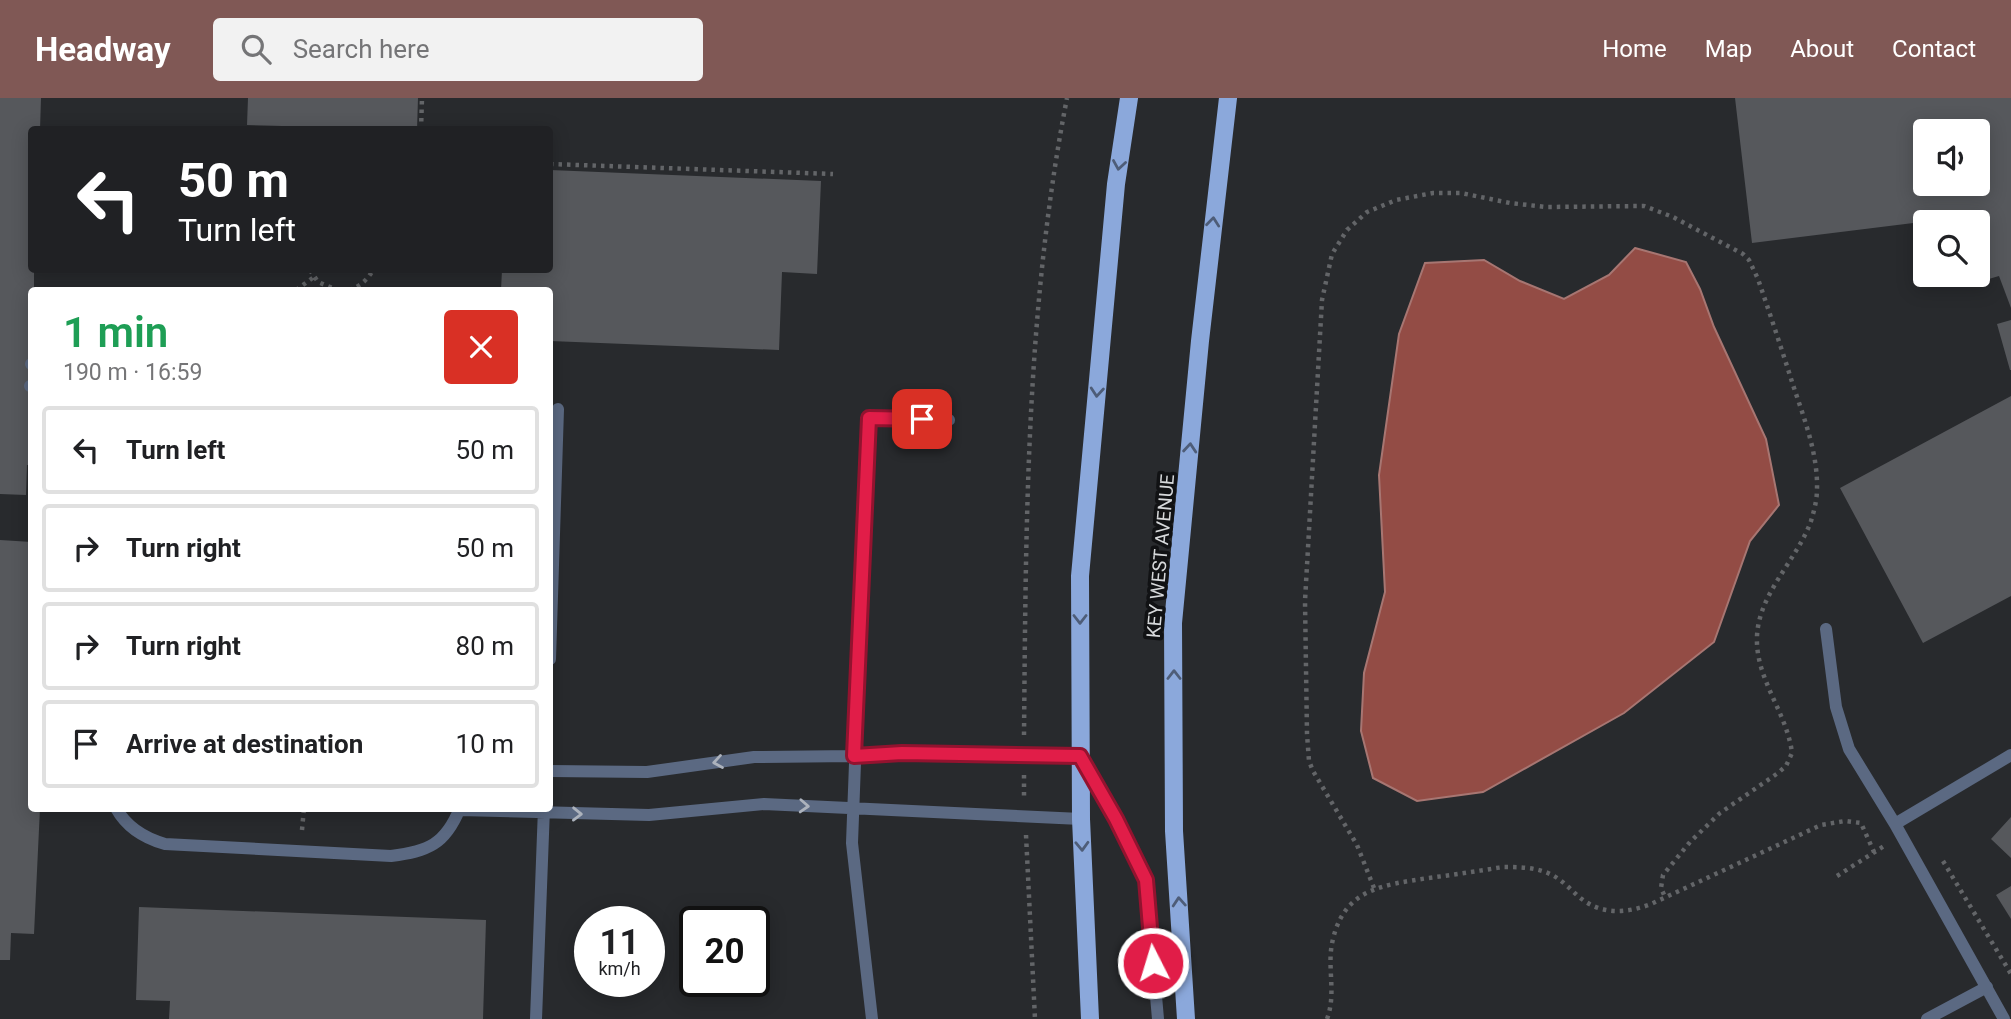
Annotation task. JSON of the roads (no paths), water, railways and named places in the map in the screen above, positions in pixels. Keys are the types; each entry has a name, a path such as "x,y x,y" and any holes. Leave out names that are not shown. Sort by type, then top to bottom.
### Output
{"main road":[{"path":"1090,1019 1081,819 1080,576 1116,184 1129,98"},
{"name":"KEY WEST AVENUE","path":"1186,1019 1174,831 1173,623 1200,341 1228,98"}],"lane":[{"path":"553,565 558,409"},
{"path":"872,1019 852,843 869,418 949,420"},
{"path":"1826,629 1836,707 1849,749 1895,824 2004,1019"},
{"path":"553,771 647,772 754,757 902,753 1080,756 1116,819 1146,880 1158,1019"},
{"path":"1895,824 2011,755"},
{"path":"553,811 649,815 764,804 1081,819"},
{"path":"120,812 141,835 165,844 391,856 419,852 437,843 449,830 458,812"},
{"path":"536,1019 544,812"},
{"path":"1927,1019 1987,987"}]}
